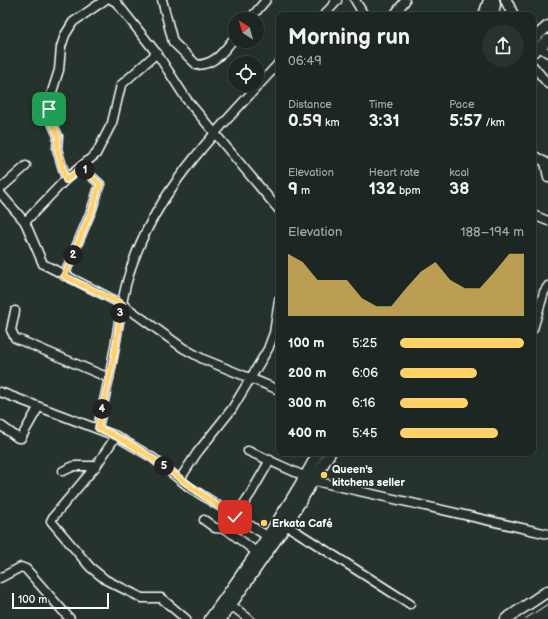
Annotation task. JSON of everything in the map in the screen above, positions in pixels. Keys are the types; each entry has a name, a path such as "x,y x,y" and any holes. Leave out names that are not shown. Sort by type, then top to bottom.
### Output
{"main road":[{"path":"485,12 490,0"},
{"path":"494,0 494,12"},
{"path":"506,0 511,12"},
{"path":"538,48 548,26"},
{"path":"538,48 548,40"},
{"path":"210,619 226,607 286,525 310,479 317,456"},
{"path":"221,619 256,552 328,456"},
{"path":"506,619 548,591"}],"street":[{"path":"66,180 57,149 58,136 49,116 51,95 59,70 61,47 65,35 73,22 105,0"},
{"path":"112,0 116,2 156,53 187,100 276,206"},
{"path":"162,0 173,42 197,65 208,65 220,56 228,46"},
{"path":"256,12 266,0"},
{"path":"327,12 339,0"},
{"path":"355,0 362,12"},
{"path":"396,12 405,1"},
{"path":"25,222 66,180 82,168 96,154 112,123 121,85 156,53"},
{"path":"98,428 109,378 126,284 140,246 152,221 198,153 276,66"},
{"path":"536,70 548,84"},
{"path":"536,157 546,163 548,178"},
{"path":"0,189 26,166"},
{"path":"64,276 92,210 100,184 82,168"},
{"path":"0,192 25,222 43,264 64,276 122,304 182,348 276,389"},
{"path":"536,216 548,221"},
{"path":"536,319 544,292 548,286"},
{"path":"16,311 10,330 15,338 109,378"},
{"path":"180,479 197,453 232,409 252,378 268,349 274,333 276,320"},
{"path":"1,396 98,428 116,436 153,458 180,479 235,517 267,536"},
{"path":"0,425 18,438 21,438 38,408"},
{"path":"116,436 96,466 53,516 51,521 90,567 106,580 142,598 161,598 186,619"},
{"path":"248,451 310,479 548,534"},
{"path":"235,517 270,460"},
{"path":"63,471 74,466 96,466"},
{"path":"204,520 215,528 226,529 256,552"},
{"path":"286,525 410,604"},
{"path":"0,578 21,567 26,569 70,619"},
{"path":"226,607 249,619"}],"tram line":[{"path":"525,619 548,604"}],"place":[{"name":"Queen's kitchens seller","path":"324,475"},
{"name":"Erkata Café","path":"264,523"}],"route":[{"path":"49,109 49,116 58,136 57,149 66,180 82,168 100,184 92,210 64,276 122,304 114,356 98,428 116,436 153,458 189,487 235,517"}]}
